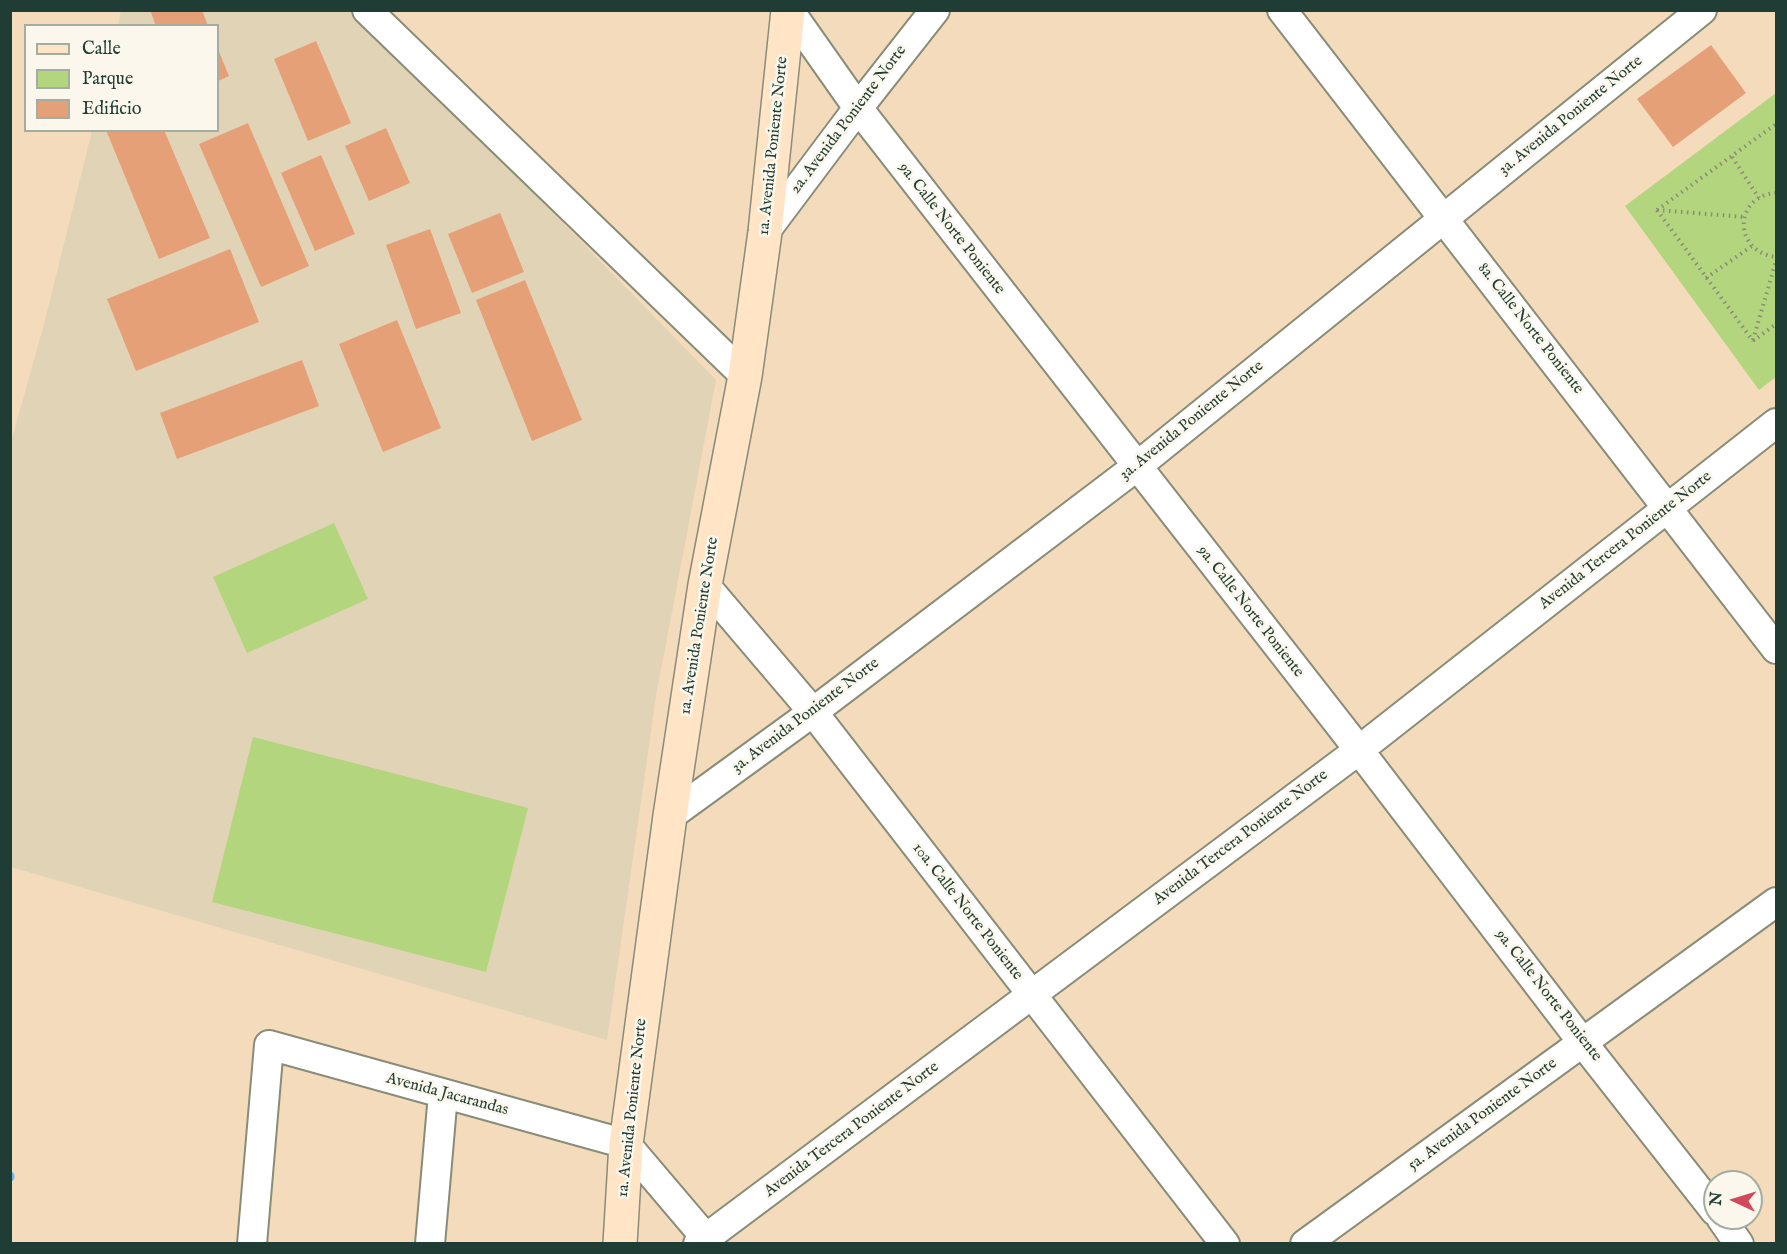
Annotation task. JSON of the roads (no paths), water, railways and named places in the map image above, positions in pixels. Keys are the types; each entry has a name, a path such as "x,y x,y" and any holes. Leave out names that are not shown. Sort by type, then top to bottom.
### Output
{"street":[{"path":"367,10 745,376"},
{"name":"1a. Avenida Poniente Norte","path":"620,1244 626,1144 670,816 705,585 745,376 765,231 788,10"},
{"name":"9a. Calle Norte Poniente","path":"788,10 858,108 1703,1196"},
{"name":"2a. Avenida Poniente Norte","path":"765,231 935,10"},
{"name":"8a. Calle Norte Poniente","path":"1282,10 1776,649"},
{"name":"3a. Avenida Poniente Norte","path":"670,816 813,712 1136,467 1702,10"},
{"name":"Avenida Tercera Poniente Norte","path":"705,1242 1359,750 1776,423"},
{"name":"10a. Calle Norte Poniente","path":"705,585 813,712 1225,1244"},
{"name":"5a. Avenida Poniente Norte","path":"1305,1244 1776,902"},
{"name":"Avenida Jacarandas","path":"252,1244 269,1046 626,1144"},
{"path":"430,1244 442,1094"},
{"path":"626,1144 705,1242"},
{"path":"1729,1230 1739,1244"}]}
